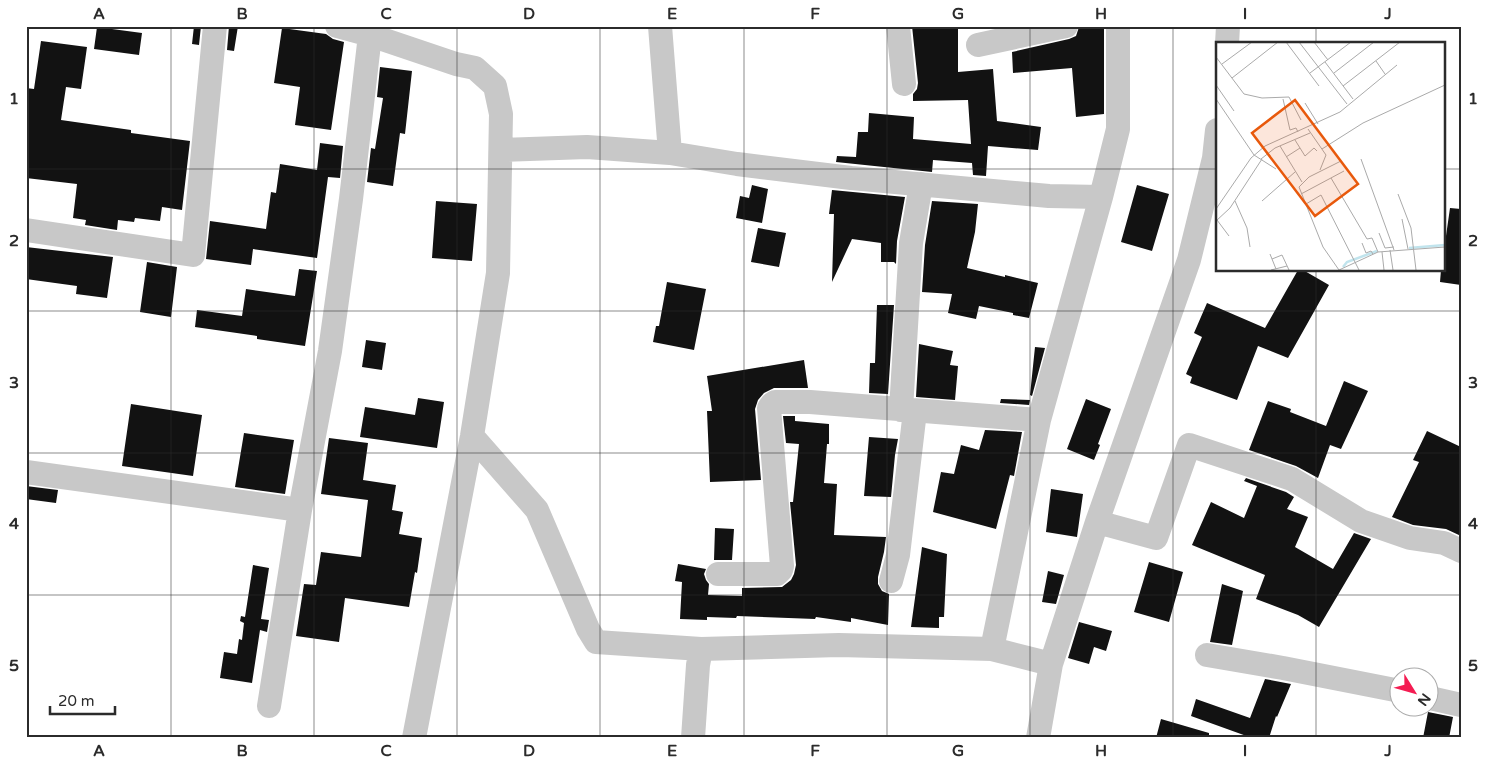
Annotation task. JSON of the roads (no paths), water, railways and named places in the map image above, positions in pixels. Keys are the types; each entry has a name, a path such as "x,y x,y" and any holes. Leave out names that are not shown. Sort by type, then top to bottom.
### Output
{"street":[{"path":"26,230 193,255 215,26"},
{"path":"337,26 370,34 456,64 475,68 495,86 501,114 498,273 472,436 414,738"},
{"path":"660,26 670,153"},
{"path":"898,26 904,84"},
{"path":"978,45 1066,26"},
{"path":"992,649 1039,420 1118,129 1118,26"},
{"path":"1228,26 1228,42"},
{"path":"269,706 300,510 330,351 351,199 370,34"},
{"path":"1038,738 1051,664 1097,522 1189,260 1214,158 1216,139"},
{"path":"501,150 586,147 670,153 813,174 1049,196 1101,197"},
{"path":"891,581 898,555 908,410 911,243 921,184"},
{"path":"718,574 777,574 782,566 769,408 775,402 810,402 1039,420"},
{"path":"472,436 537,510 588,629 596,642 701,649 839,645 992,649 1051,664"},
{"path":"1097,522 1156,538 1189,445 1292,479 1361,521 1410,538 1444,542 1461,551"},
{"path":"26,472 300,510"},
{"path":"693,738 698,665 701,649"},
{"path":"1207,655 1390,689"},
{"path":"1440,700 1461,705"}]}
